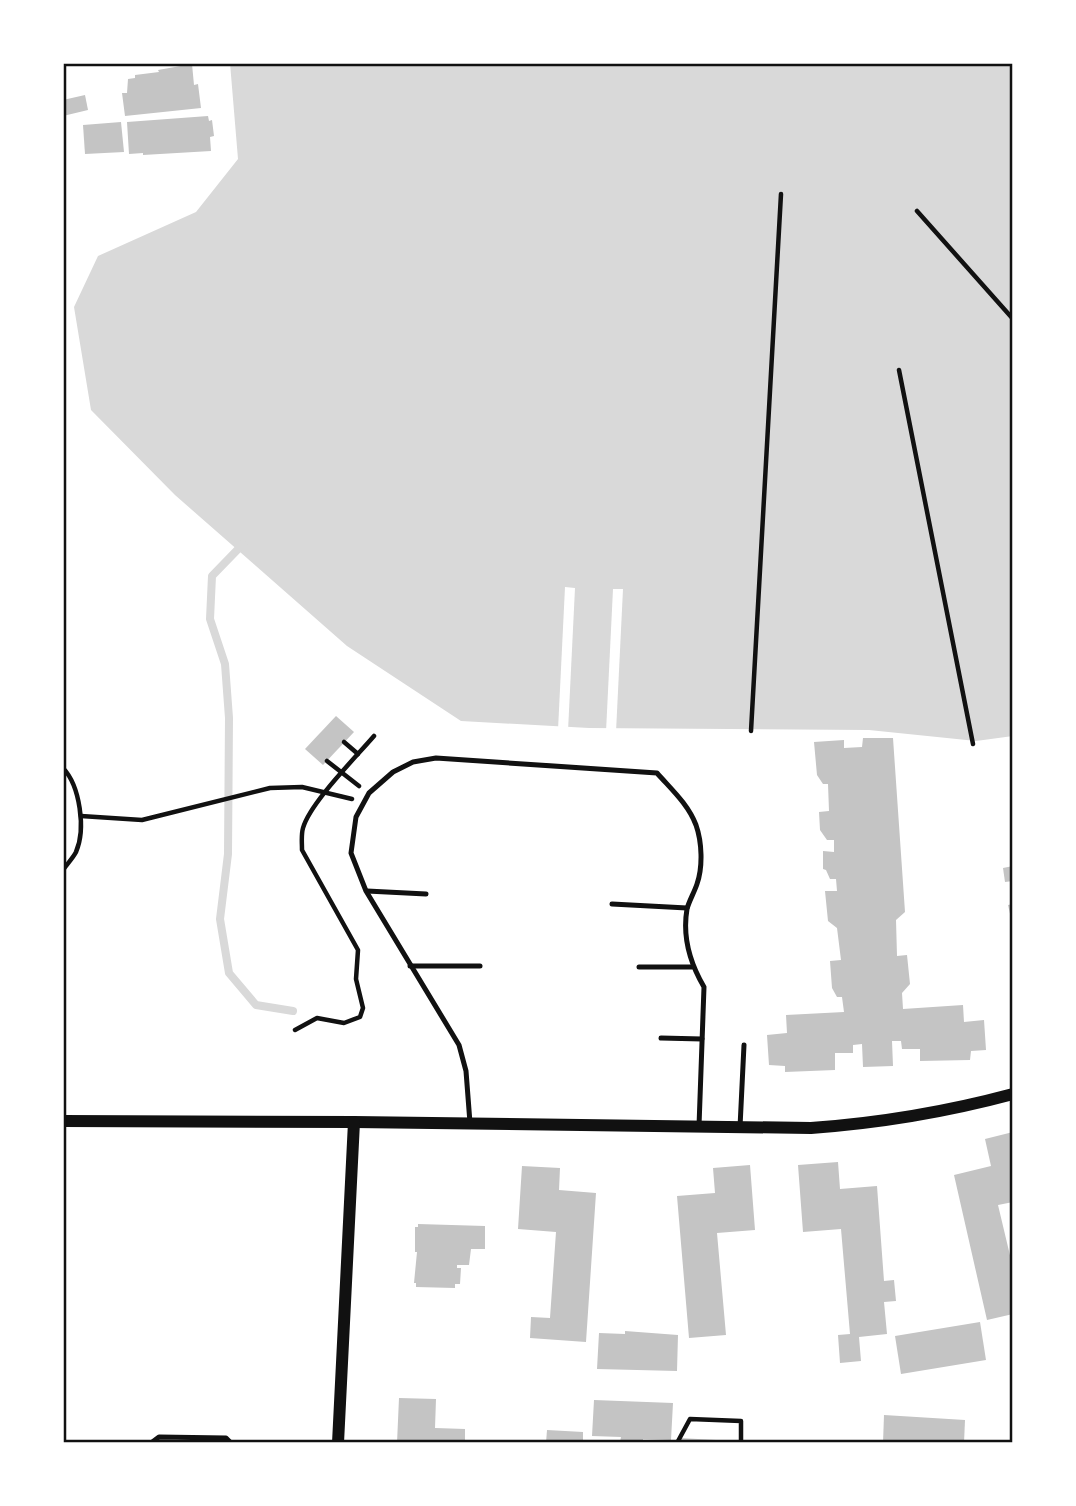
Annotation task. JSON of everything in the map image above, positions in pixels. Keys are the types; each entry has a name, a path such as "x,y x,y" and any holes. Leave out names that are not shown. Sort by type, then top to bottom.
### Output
{"street":[{"path":"63,1121 811,1128 915,1117 1013,1094"},
{"path":"338,1443 354,1122"}],"lane":[{"path":"470,1125 466,1071 459,1045 366,891 351,853 356,817 369,793 393,772 413,762 436,758 657,773 682,801 696,825 701,853 698,882 687,908 685,938 692,967 704,987 699,1126"},
{"path":"366,891 426,894"},
{"path":"612,904 687,908"},
{"path":"410,966 480,967"},
{"path":"639,967 692,967"},
{"path":"661,1038 702,1039"},
{"path":"740,1127 744,1045"},
{"path":"151,1443 159,1437 226,1438 231,1443"}],"path":[{"path":"751,731 781,194"},
{"path":"917,211 1013,319"},
{"path":"899,370 973,744"},
{"path":"295,1030 317,1018 337,1023 354,1020 360,1017 363,1008 356,979 359,956 356,946 302,850 303,828 326,792 374,736"},
{"path":"344,742 358,754"},
{"path":"327,761 369,793"},
{"path":"63,768 72,777 81,816 76,852 63,870"},
{"path":"81,816 142,820 270,788 302,787 363,802"},
{"path":"677,1443 690,1419 741,1421 741,1443"}],"shaded area":[{"path":"230,63 1013,63 1013,736 976,741 869,730 589,728 461,721 347,646 175,495 91,410 74,307 98,256 196,212 238,159"}],"pier":[{"path":"565,587 575,588 568,731 558,730"},
{"path":"613,589 623,589 616,732 606,732"}],"building":[{"path":"192,64 194,85 198,84 201,108 125,116 122,93 127,93 128,79 135,78 135,75"},
{"path":"85,95 88,110 63,116 63,100"},
{"path":"208,116 209,121 212,120 214,136 210,137 211,151 129,154 127,122"},
{"path":"121,122 124,152 85,154 83,125"},
{"path":"336,716 354,732 323,765 305,749"},
{"path":"863,738 893,738 905,912 896,920 897,956 907,955 910,984 902,993 903,1009 963,1005 964,1022 984,1020 986,1050 971,1051 970,1060 920,1061 920,1049 902,1049 901,1041 892,1041 893,1066 863,1067 862,1044 853,1045 853,1053 835,1053 835,1070 785,1072 785,1066 769,1065 767,1035 787,1033 786,1015 844,1012 842,997 837,997 832,988 830,961 841,960 837,928 828,921 825,891 837,891 836,879 830,879 823,869 823,851 834,852 834,840 827,840 820,830 819,812 829,811 828,784 823,784 817,775 814,742 844,740 844,748 862,747"},
{"path":"1013,866 1013,881 1005,882 1003,868"},
{"path":"1013,904 1013,922 1012,922 1008,905"},
{"path":"1013,1132 1013,1202 998,1205 1013,1268 1013,1314 987,1320 954,1175 991,1166 985,1139"},
{"path":"838,1162 840,1189 877,1186 884,1281 894,1280 896,1301 884,1302 887,1334 859,1337 861,1361 840,1363 838,1335 850,1334 841,1229 803,1232 798,1165"},
{"path":"750,1165 755,1230 717,1233 726,1335 689,1338 677,1196 715,1193 713,1168"},
{"path":"522,1166 560,1168 559,1190 596,1193 586,1342 530,1338 531,1317 550,1318 556,1232 518,1229"},
{"path":"418,1224 485,1226 485,1249 471,1249 469,1265 457,1265 457,1268 461,1268 460,1284 455,1284 455,1288 416,1287 415,1227 418,1227"},
{"path":"980,1322 986,1360 901,1374 895,1336"},
{"path":"625,1331 678,1335 677,1371 597,1369 599,1333 625,1334"},
{"path":"399,1398 436,1399 435,1428 465,1429 465,1443 397,1443"},
{"path":"594,1400 673,1403 671,1440 620,1442 621,1437 592,1436"},
{"path":"884,1415 965,1420 964,1443 883,1443"},
{"path":"547,1430 583,1432 583,1443 546,1443"},
{"path":"680,1438 716,1440 716,1443 680,1443"}],"waterway":[{"path":"243,544 212,576 210,619 225,664 229,718 228,854 220,919 229,973 256,1005 293,1011"}]}
